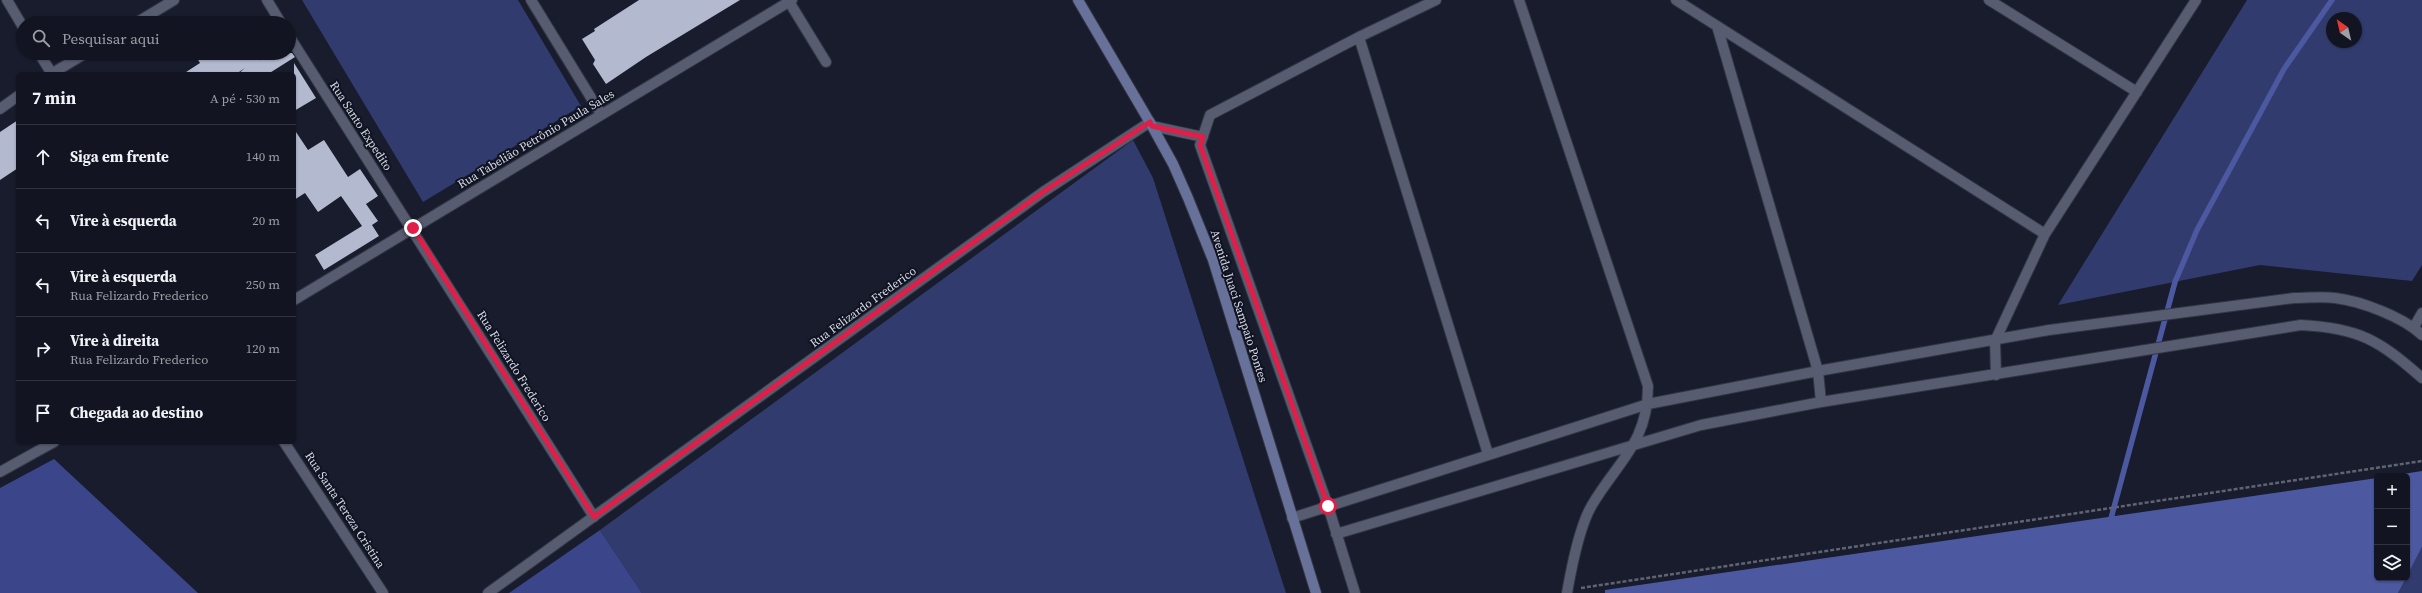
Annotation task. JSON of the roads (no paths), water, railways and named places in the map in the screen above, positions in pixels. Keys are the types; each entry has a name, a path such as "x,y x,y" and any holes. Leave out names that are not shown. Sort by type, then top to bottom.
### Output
{"main road":[{"name":"Avenida Juaci Sampaio Pontes","path":"1078,0 1173,164 1213,260 1316,593"}],"street":[{"path":"7,0 16,16"},
{"path":"148,16 174,0"},
{"path":"267,0 277,16"},
{"path":"531,0 601,114"},
{"path":"1355,593 1328,506 1200,145 1210,115 1359,37 1436,0"},
{"path":"1519,0 1648,386 1648,404 1636,443 1591,506 1572,563 1567,592"},
{"path":"1676,0 2045,234"},
{"path":"1989,0 2137,92"},
{"path":"1996,375 1995,341 2045,234 2196,0"},
{"path":"790,1 826,62"},
{"name":"Rua Tabelião Petrônio Paula Sales","path":"296,299 790,1"},
{"path":"1717,26 1818,371 1821,402"},
{"path":"1359,37 1488,454"},
{"name":"Rua Santo Expedito","path":"296,47 413,228"},
{"path":"43,60 50,72"},
{"path":"54,72 74,60"},
{"path":"0,109 16,97"},
{"path":"1151,124 1203,137"},
{"name":"Rua Felizardo Frederico","path":"488,593 1043,192 1151,124"},
{"name":"Rua Felizardo Frederico","path":"413,228 594,517"},
{"path":"1292,518 1648,404 1818,371 1995,341 2049,330 2294,298 2335,298 2371,307 2414,327 2422,335"},
{"path":"2414,327 2422,313"},
{"path":"1336,534 1636,443 1701,425 1821,402 2301,325 2328,326 2359,333 2393,352 2422,378"},
{"path":"0,472 50,444"},
{"name":"Rua Santa Tereza Cristina","path":"285,444 383,593"}],"waterway":[{"path":"2110,522 2175,282 2197,230 2284,69 2332,0"}]}
